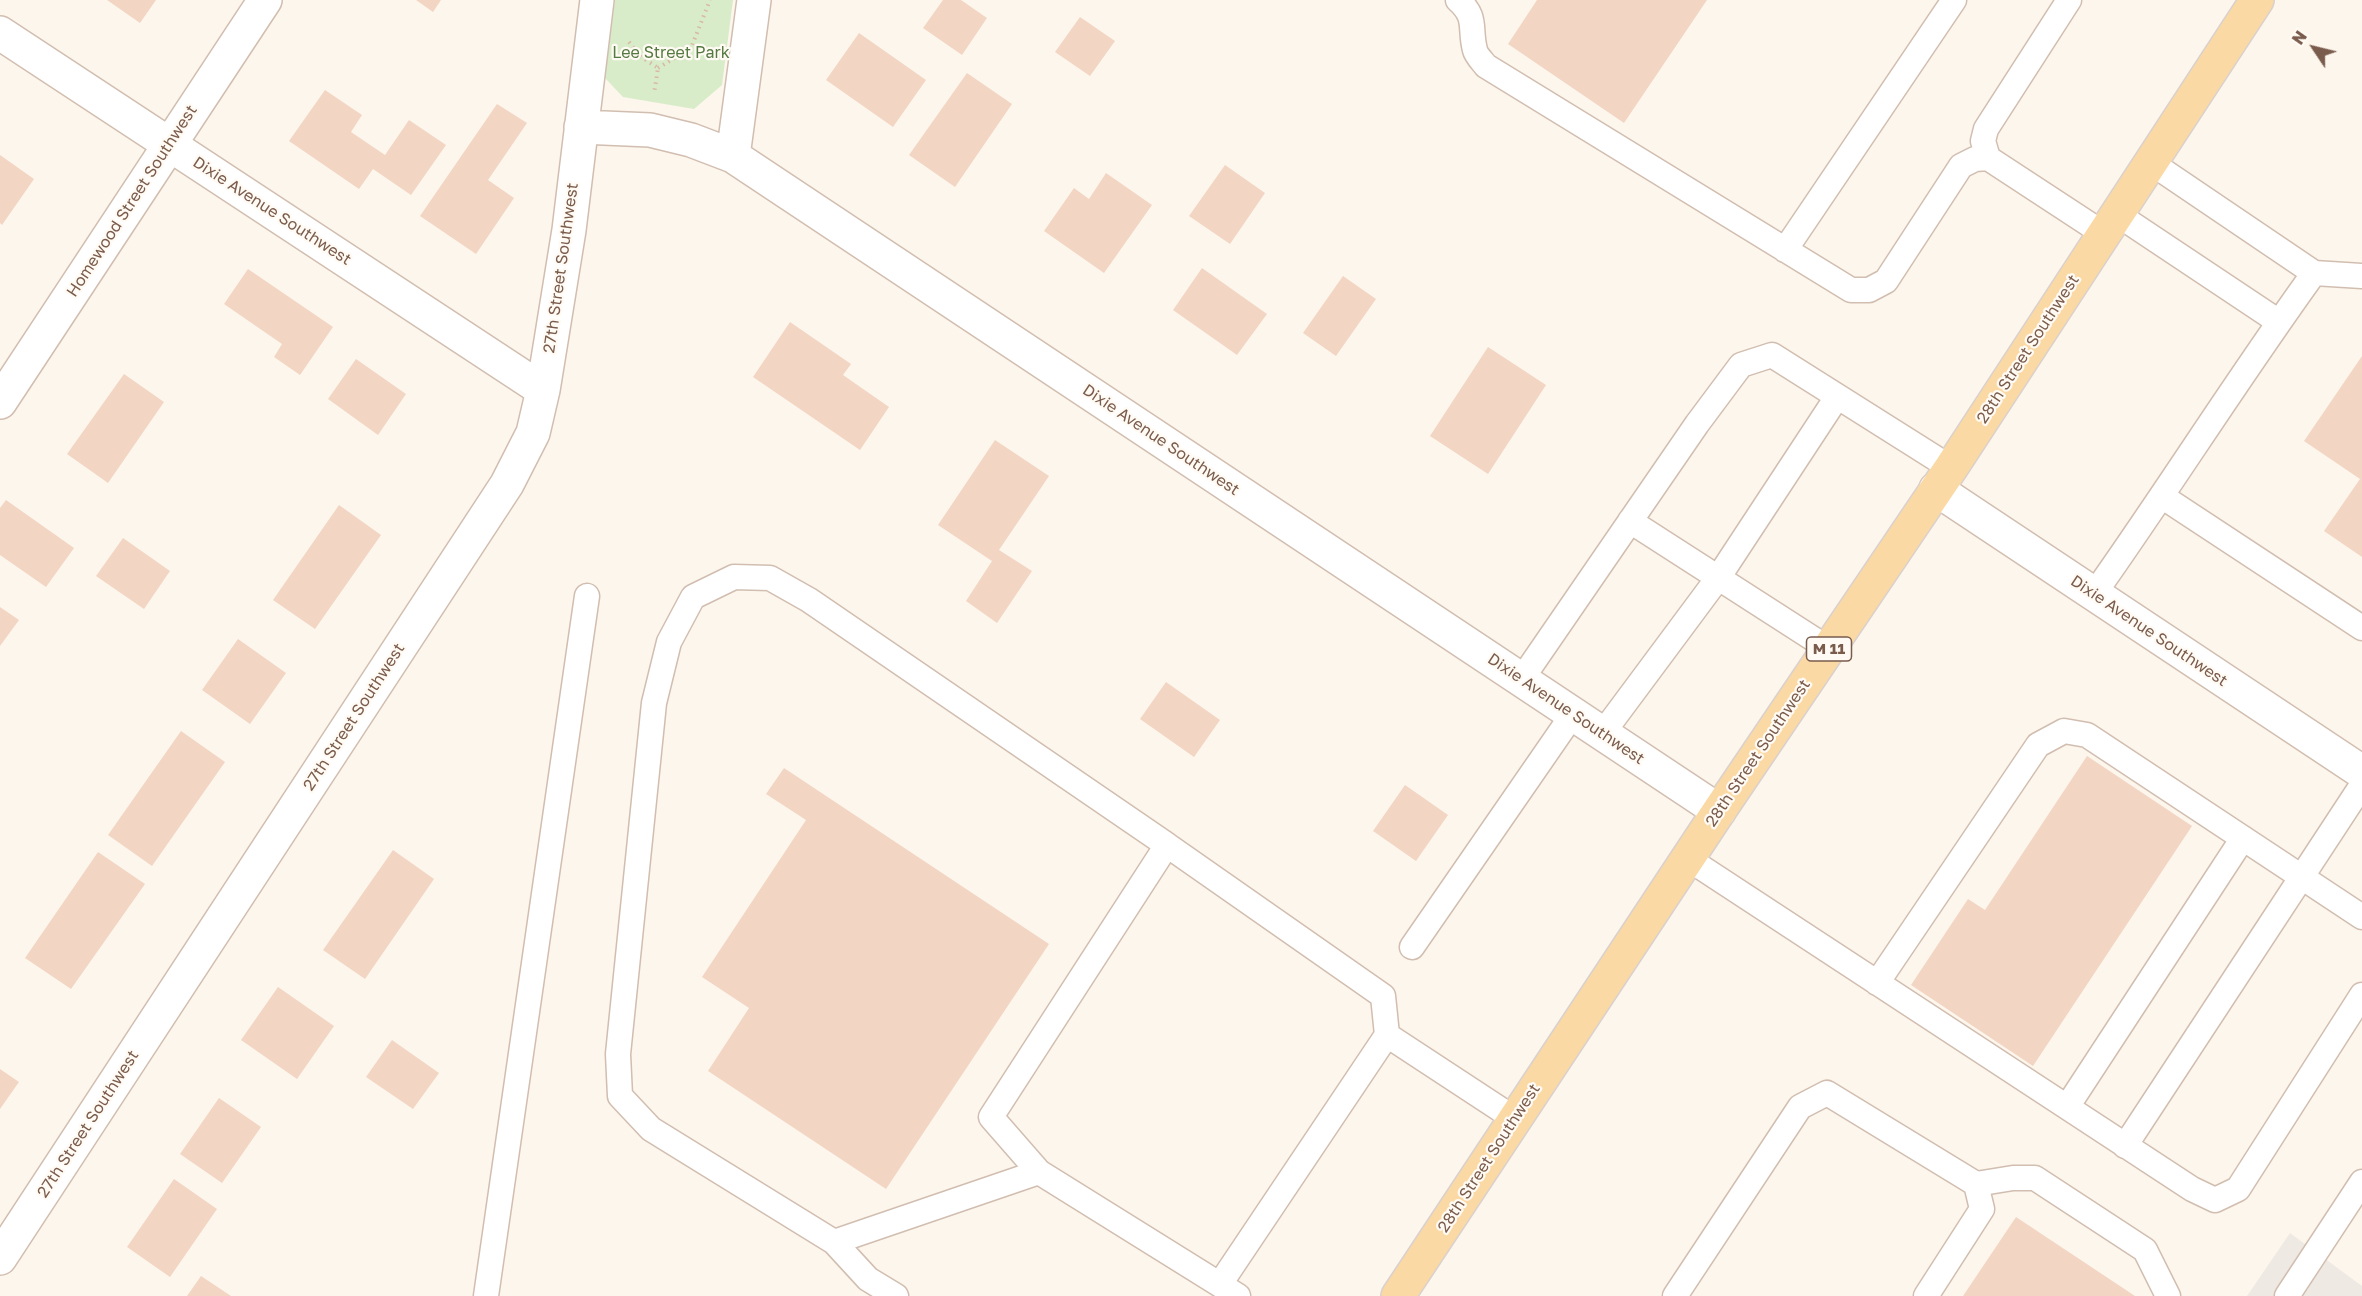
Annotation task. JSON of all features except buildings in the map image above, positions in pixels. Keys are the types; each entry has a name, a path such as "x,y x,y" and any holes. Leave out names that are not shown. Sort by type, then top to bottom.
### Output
{"main road":[{"name":"28th Street Southwest","path":"1398,1296 1943,478 2257,0"}],"street":[{"name":"Homewood Street Southwest","path":"0,402 265,0"},
{"name":"27th Street Southwest","path":"0,1258 507,484 532,433 543,390 569,230 597,0"},
{"path":"733,156 754,0"},
{"name":"Dixie Avenue Southwest","path":"0,33 543,390"},
{"name":"Dixie Avenue Southwest","path":"581,127 650,130 691,140 733,156 1719,811"},
{"name":"Dixie Avenue Southwest","path":"1943,478 2094,594 2359,767"}],"lane":[{"path":"1458,0 1467,9 1474,28 1475,51 1486,66 1851,290 1869,290 1886,281 1961,166 1975,159 1988,158 2111,224 2279,322"},
{"path":"1785,250 1954,0"},
{"path":"1988,158 1983,141 1986,129 2069,0"},
{"path":"2150,162 2314,273 2362,276"},
{"path":"2094,594 2163,497 2314,273"},
{"path":"1521,680 1630,521 1742,365 1772,356 1837,397 1943,478"},
{"path":"1602,734 1718,578 1837,397"},
{"path":"2163,497 2362,628"},
{"path":"1630,521 1829,649"},
{"path":"896,1296 868,1279 834,1242 651,1129 620,1096 618,1054 654,703 669,642 693,597 734,577 770,578 809,600 1167,845 1383,996 1387,1035 1229,1290 1040,1172 991,1117 1167,845"},
{"path":"486,1296 587,596"},
{"path":"1412,947 1573,714"},
{"path":"1877,983 2038,745 2064,731 2087,735 2362,917"},
{"path":"2126,1146 2302,877 2359,767"},
{"path":"2067,1107 2243,838"},
{"path":"1688,858 2192,1189 2215,1200 2238,1189 2362,995"},
{"path":"1387,1035 1515,1119"},
{"path":"1675,1296 1800,1107 1827,1093 1976,1184 2035,1178 2145,1250 2168,1296"},
{"path":"834,1242 1040,1172"},
{"path":"2287,1296 2362,1182"},
{"path":"1926,1296 1982,1209 1976,1184"}],"path":[{"path":"658,68 691,48 710,0"},
{"path":"623,35 640,56 658,68"},
{"path":"650,130 658,68"}],"shaded area":[{"path":"2290,1233 2362,1286 2362,1296 2247,1296"}],"green space":[{"name":"Lee Street Park","path":"615,0 733,0 722,85 694,109 623,97 605,78"}]}
